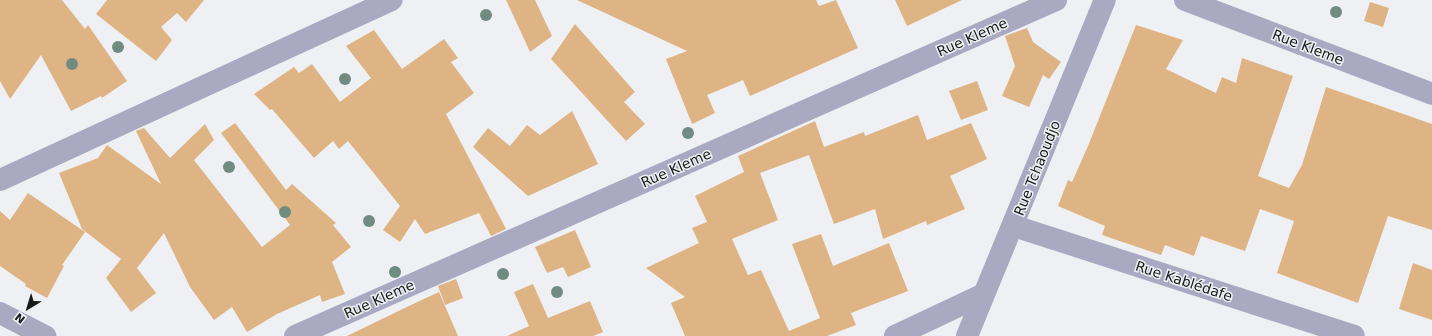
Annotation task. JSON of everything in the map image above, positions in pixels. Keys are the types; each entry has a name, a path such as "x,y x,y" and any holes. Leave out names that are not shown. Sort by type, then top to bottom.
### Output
{"street":[{"path":"0,180 392,0"},
{"name":"Rue Kleme","path":"295,336 1056,0"},
{"name":"Rue Tchaoudjo","path":"967,336 1014,226 1105,0"},
{"name":"Rue Kleme","path":"1185,0 1432,94"},
{"name":"Rue Kablédafe","path":"1014,226 1354,336"},
{"path":"895,336 984,294"},
{"path":"0,313 45,336"}],"building":[{"path":"0,0 62,0 85,29 88,25 127,81 102,98 101,96 71,111 41,55 10,99 0,81"},
{"path":"107,0 204,0 186,22 177,13 161,27 172,40 156,61 96,14"},
{"path":"506,0 535,0 552,36 530,52"},
{"path":"577,0 816,0 819,6 836,0 858,48 750,96 743,80 707,95 715,113 692,124 666,59 687,51"},
{"path":"895,0 962,0 907,26"},
{"path":"1370,2 1389,8 1383,27 1364,21"},
{"path":"575,24 635,92 624,102 645,124 626,141 551,59"},
{"path":"1136,25 1183,40 1166,69 1216,93 1222,77 1236,83 1242,58 1293,76 1258,176 1289,188 1302,165 1326,87 1432,124 1432,230 1388,216 1358,303 1277,273 1294,221 1260,209 1245,251 1201,236 1194,256 1165,245 1161,255 1102,235 1105,226 1058,206 1068,180 1072,182 1088,146"},
{"path":"1027,28 1033,42 1061,62 1049,79 1043,75 1029,107 1002,96 1015,66 1005,36"},
{"path":"374,30 402,69 444,39 458,58 451,62 474,93 446,114 506,229 491,236 479,213 425,234 415,219 400,242 383,230 400,206 348,141 339,149 333,141 314,158 272,109 270,110 254,94 294,67 299,73 312,64 340,102 371,78 346,46"},
{"path":"977,81 988,110 961,120 949,91"},
{"path":"572,111 598,164 528,196 473,147 488,128 510,146 527,125 540,135"},
{"path":"918,115 927,140 971,123 987,159 950,176 965,209 927,225 926,221 883,239 875,209 834,224 809,155 760,173 778,220 732,239 748,275 761,270 789,331 820,318 792,244 821,234 833,266 889,243 908,291 851,313 856,325 827,336 685,336 671,303 685,297 646,268 699,243 692,228 707,222 695,196 744,172 738,156 815,121 824,147 864,132 865,136"},
{"path":"235,123 286,190 292,184 336,223 333,225 351,247 332,262 345,294 322,302 320,295 277,314 247,332 232,307 214,320 190,287 164,233 137,268 156,293 131,312 106,278 121,259 82,229 59,173 98,158 107,145 161,184 136,131 144,128 170,158 205,124 214,140 194,160 262,247 290,225 221,133"},
{"path":"28,193 85,232 62,265 64,266 47,298 25,286 26,284 0,266 0,211 10,220"},
{"path":"575,230 591,267 568,277 563,267 547,273 535,247"},
{"path":"1413,263 1432,270 1432,320 1399,309"},
{"path":"456,279 463,298 445,305 438,286"},
{"path":"533,284 548,318 590,301 603,332 593,336 507,336 529,326 514,292"},
{"path":"439,292 458,336 347,336 413,304"}]}
